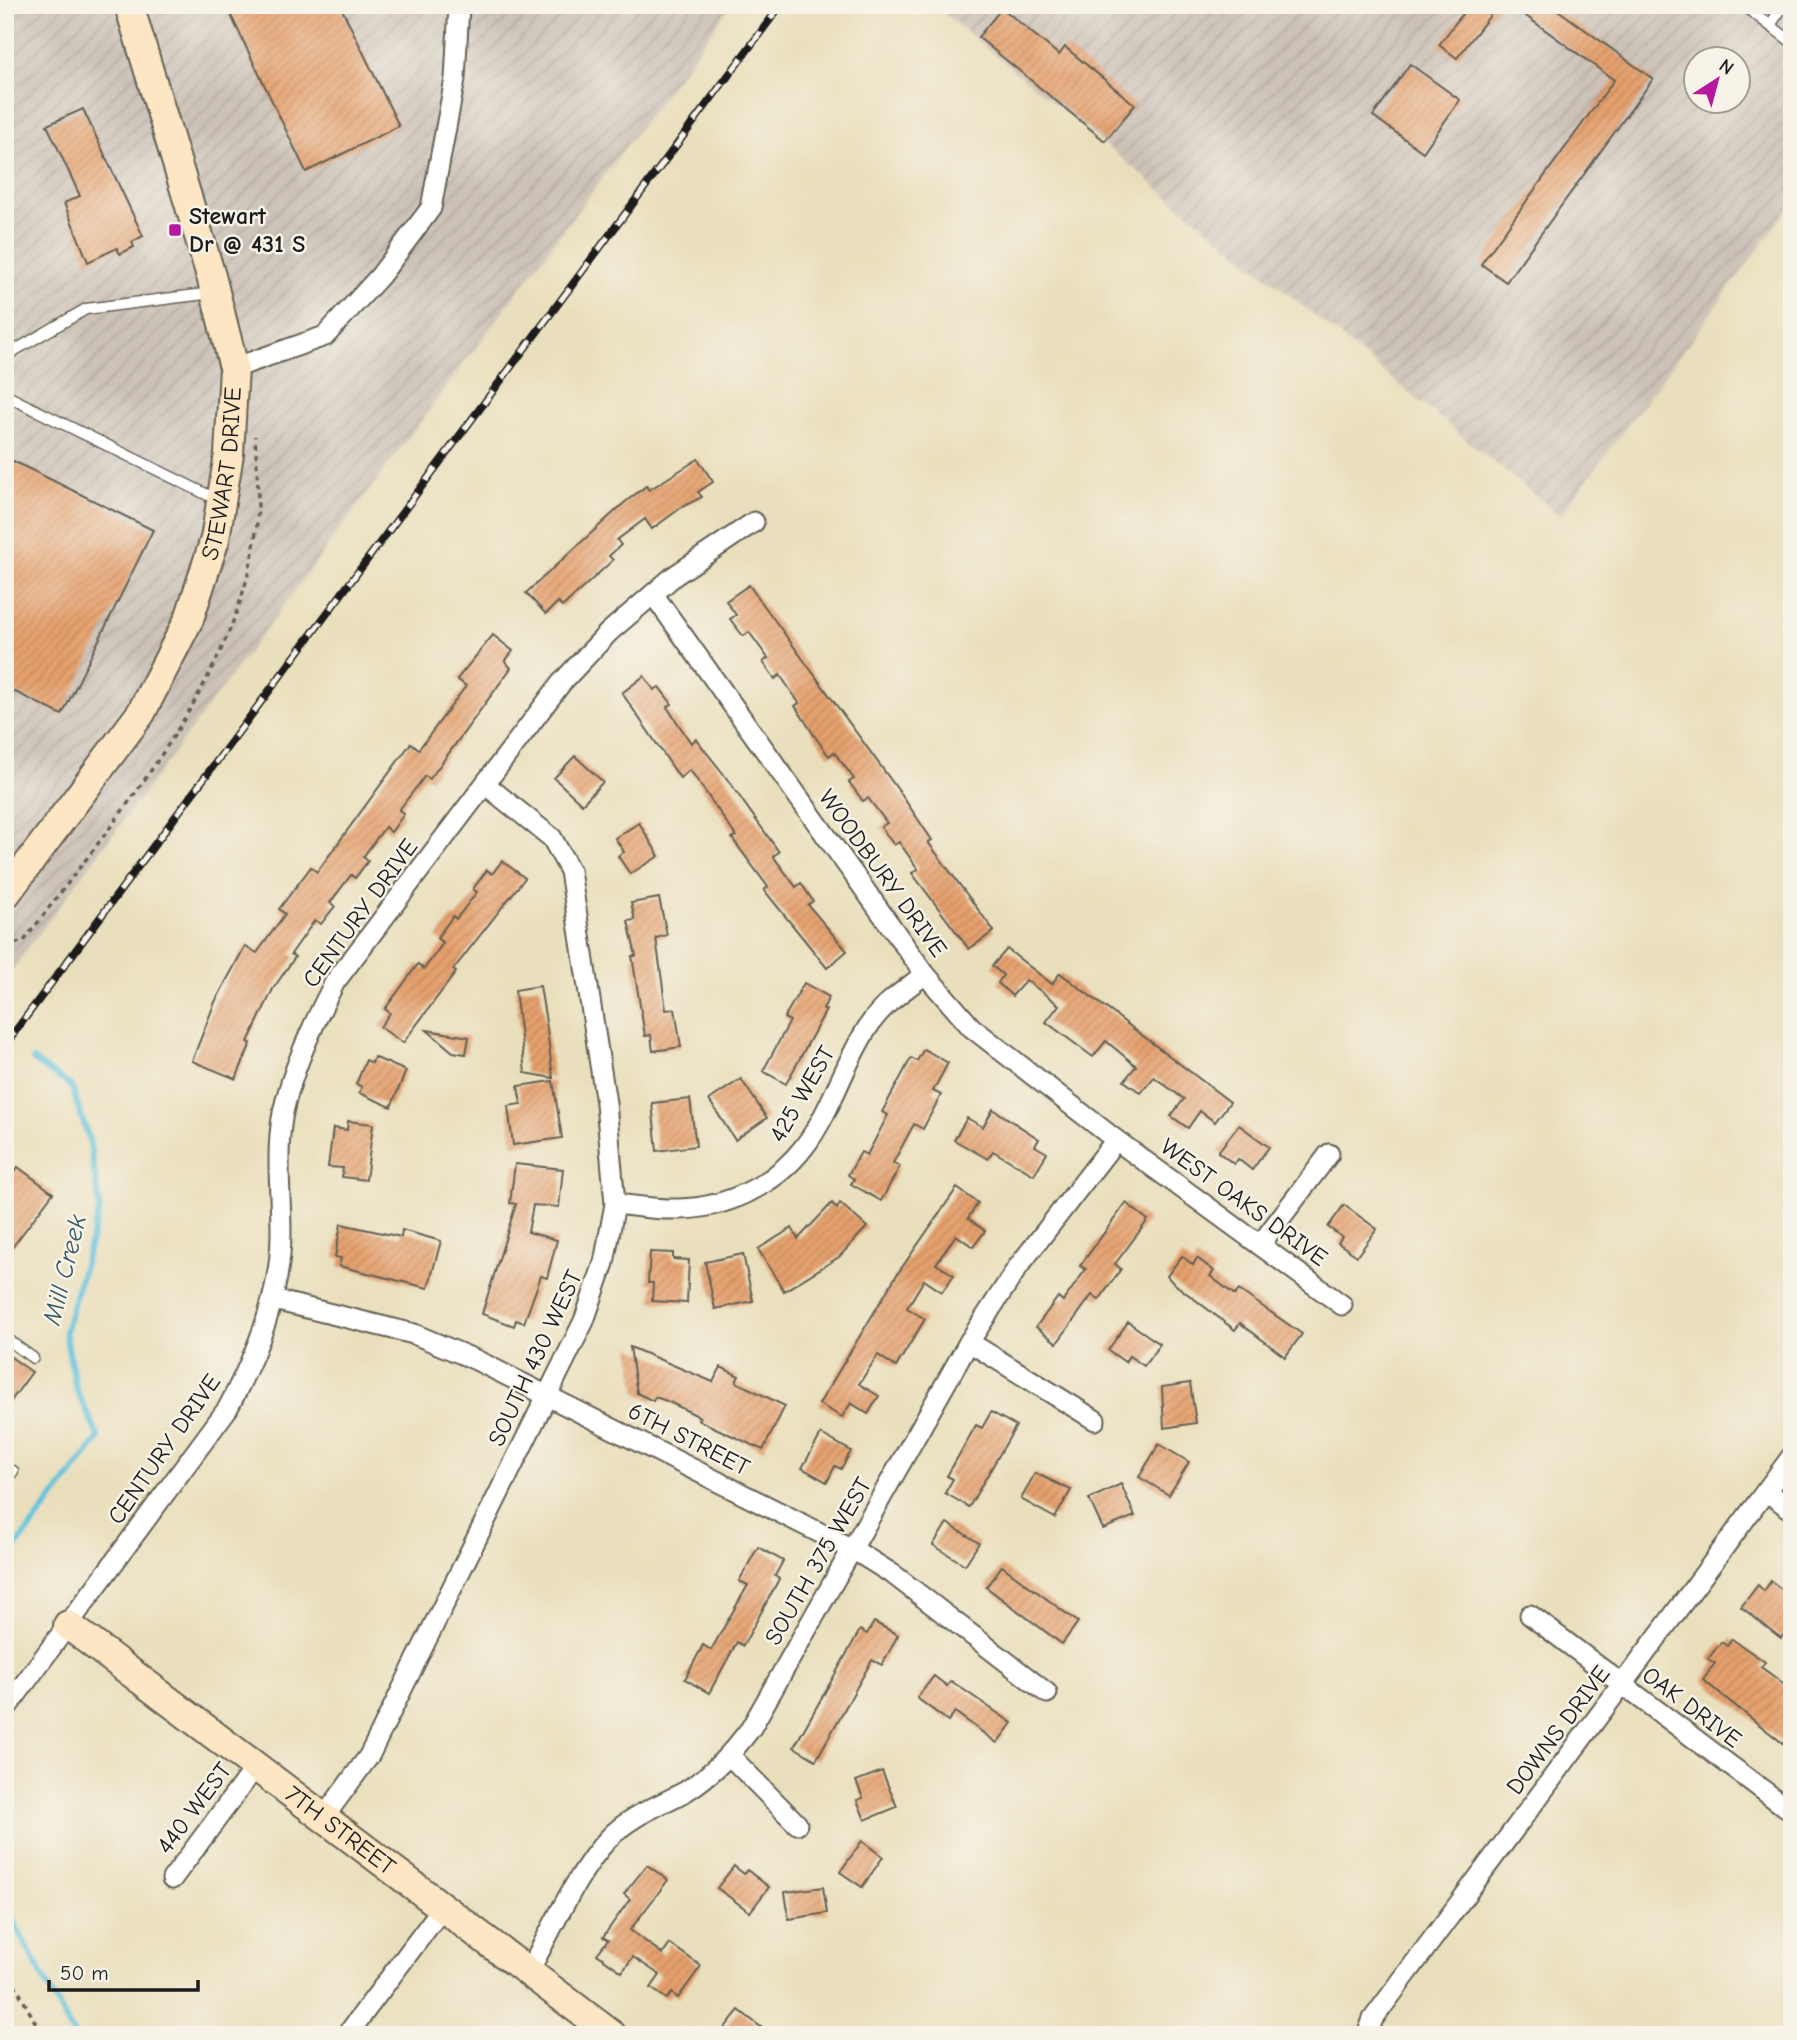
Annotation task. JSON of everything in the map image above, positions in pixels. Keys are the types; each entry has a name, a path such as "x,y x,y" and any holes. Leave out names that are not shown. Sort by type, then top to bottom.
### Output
{"street":[{"name":"STEWART DRIVE","path":"5,895 141,713 188,619 215,539 229,454 233,368 215,293 129,5"},
{"path":"453,5 458,27"},
{"path":"233,368 325,336 380,276 431,208 455,79 459,5"},
{"name":"CENTURY DRIVE","path":"5,1710 228,1408 255,1357 274,1300 281,1234 277,1166 285,1101 309,1032 335,982 562,682 609,632 653,594 754,522"},
{"name":"WOODBURY DRIVE","path":"653,594 925,974 971,1027 1116,1140"},
{"name":"SOUTH 430 WEST","path":"324,1817 369,1756 584,1321 604,1263 615,1204 606,1103 570,871 552,838 486,785"},
{"name":"425 WEST","path":"615,1204 679,1209 716,1204 750,1192 784,1169 805,1146 869,1025 888,1003 925,974"},
{"name":"WEST OAKS DRIVE","path":"1116,1140 1342,1304"},
{"name":"SOUTH 375 WEST","path":"529,1970 591,1862 609,1838 638,1814 694,1785 730,1756 751,1728 854,1550 969,1342 1018,1267 1116,1140"},
{"path":"1260,1245 1329,1154"},
{"name":"6TH STREET","path":"274,1300 414,1334 548,1395 854,1550 894,1575 1047,1693"},
{"path":"969,1342 1095,1420"},
{"name":"DOWNS DRIVE","path":"1367,2035 1373,2019 1792,1456"},
{"path":"1766,1491 1792,1510"},
{"name":"OAK DRIVE","path":"1530,1615 1792,1812"},
{"name":"7TH STREET","path":"68,1625 612,2035"},
{"path":"730,1756 797,1824"},
{"name":"440 WEST","path":"172,1879 256,1766"},
{"path":"347,2035 443,1907"}],"lane":[{"path":"1743,5 1792,42"},
{"path":"1770,25 1784,5"},
{"path":"5,356 86,309 215,293"},
{"path":"5,395 221,502"},
{"path":"5,1338 33,1358"},
{"path":"5,1482 13,1471"}],"path":[{"path":"5,1966 42,2035"}],"shaded area":[{"path":"5,5 731,5 5,979"},
{"path":"934,5 1792,5 1792,204 1560,516"}],"building":[{"path":"226,5 340,5 399,126 306,172"},
{"path":"1469,5 1498,5 1457,58 1439,45"},
{"path":"1511,5 1551,5 1653,79 1506,282 1481,264 1614,80"},
{"path":"1002,8 1059,55 1065,47 1135,105 1105,141 978,37"},
{"path":"1410,64 1460,100 1423,152 1373,116"},
{"path":"83,109 143,236 132,242 134,247 120,254 117,248 88,262 64,203 80,196 47,125"},
{"path":"5,457 153,530 62,715 5,687"},
{"path":"698,459 713,482 698,492 702,497 682,507 652,529 645,519 617,540 621,545 609,556 613,560 562,607 558,602 546,614 526,593 624,503 646,486 649,490"},
{"path":"749,585 901,794 932,840 928,842 994,931 969,949 912,873 918,869 899,842 894,845 881,827 887,823 868,798 863,801 849,782 854,779 834,752 829,756 816,738 795,706 799,703 780,675 775,679 763,662 768,658 749,632 743,636 730,619 736,615 726,601"},
{"path":"493,635 513,651 505,661 511,668 430,779 425,776 399,810 404,814 391,832 385,827 363,857 368,861 355,878 351,875 330,903 335,906 321,924 315,920 291,954 295,957 273,989 248,1042 251,1043 236,1079 192,1061 215,1002 245,946 257,953 285,914 279,909 311,867 317,872 411,743 419,749 466,686 457,679"},
{"path":"644,676 654,690 659,687 672,704 667,707 691,743 696,739 722,772 779,852 773,856 796,887 801,883 813,901 808,905 847,951 827,968 764,890 768,887 732,838 736,836 690,770 680,778 622,693"},
{"path":"575,756 603,782 582,804 554,778"},
{"path":"639,823 659,856 630,874 618,856 624,852 615,838"},
{"path":"502,861 525,878 453,970 456,972 403,1043 380,1027 390,1013 385,1009 418,964 424,969 443,943 437,938 453,916 456,919 477,892 473,889 487,870 492,874"},
{"path":"659,898 667,935 656,938 666,1010 675,1009 681,1047 653,1051 651,1035 645,1036 632,956 636,956 628,921 635,920 631,903"},
{"path":"1007,949 1052,984 1060,973 1230,1102 1215,1122 1200,1111 1188,1128 1171,1116 1184,1099 1154,1077 1141,1093 1124,1081 1136,1066 1106,1041 1093,1057 1046,1022 1059,1005 1026,980 1012,996 998,983 1003,975 992,966"},
{"path":"804,983 829,997 823,1009 826,1010 786,1084 763,1071 790,1021 784,1018"},
{"path":"540,986 553,1078 525,1073 515,990"},
{"path":"427,1030 469,1037 466,1054 453,1052"},
{"path":"924,1049 948,1063 933,1091 941,1095 923,1129 914,1124 893,1163 900,1166 881,1201 851,1184 854,1179 848,1175 861,1152 867,1155 888,1115 882,1112 911,1058 917,1061"},
{"path":"374,1057 406,1071 391,1107 359,1093 362,1087 356,1084 366,1060 372,1063"},
{"path":"741,1079 767,1118 735,1140 709,1100"},
{"path":"553,1081 562,1138 513,1145 508,1106 521,1104 518,1086"},
{"path":"690,1099 696,1146 657,1151 652,1103"},
{"path":"993,1109 1039,1139 1035,1146 1047,1153 1034,1175 993,1151 988,1159 954,1140 967,1118 983,1127"},
{"path":"348,1121 373,1124 366,1180 342,1177 343,1168 328,1167 333,1128 347,1130"},
{"path":"1239,1125 1269,1147 1252,1170 1238,1159 1234,1164 1218,1152"},
{"path":"515,1164 563,1169 559,1207 533,1205 528,1232 557,1240 547,1278 541,1276 524,1323 516,1320 514,1326 482,1314 516,1204 510,1203"},
{"path":"18,1167 53,1193 5,1257 5,1184"},
{"path":"957,1188 978,1203 968,1218 985,1231 973,1247 956,1235 936,1264 954,1275 942,1292 924,1280 907,1308 925,1319 896,1367 878,1355 859,1384 879,1396 868,1414 851,1403 842,1417 819,1404 896,1276"},
{"path":"832,1203 837,1209 840,1203 867,1227 839,1257 784,1291 758,1249 792,1228 798,1239"},
{"path":"1126,1203 1148,1220 1115,1264 1121,1269 1099,1300 1092,1295 1057,1343 1036,1327 1058,1297 1063,1301 1086,1269 1080,1266"},
{"path":"1344,1205 1377,1229 1357,1256 1338,1243 1342,1237 1328,1227"},
{"path":"341,1224 401,1237 402,1230 441,1241 428,1288 339,1266 341,1258 335,1257"},
{"path":"650,1252 673,1253 673,1259 689,1260 687,1303 652,1301 653,1283 648,1283"},
{"path":"743,1254 753,1301 715,1309 705,1262"},
{"path":"1182,1256 1193,1265 1197,1258 1214,1271 1210,1276 1235,1295 1239,1290 1302,1334 1285,1357 1240,1323 1235,1330 1172,1282 1167,1276"},
{"path":"1128,1322 1160,1344 1144,1366 1129,1356 1125,1362 1108,1350"},
{"path":"630,1347 713,1382 721,1367 739,1376 736,1382 785,1406 763,1450 698,1420 700,1417 667,1401 655,1397 653,1401 637,1393"},
{"path":"5,1353 32,1372 5,1409"},
{"path":"1190,1383 1196,1423 1164,1428 1162,1387"},
{"path":"991,1412 1016,1426 969,1507 945,1493 953,1479 947,1476 976,1425 982,1428"},
{"path":"821,1434 851,1451 841,1469 835,1466 827,1482 802,1468"},
{"path":"1159,1444 1189,1462 1169,1495 1139,1477"},
{"path":"1035,1473 1071,1490 1055,1518 1021,1499"},
{"path":"1121,1484 1135,1516 1103,1529 1089,1499"},
{"path":"947,1523 979,1543 965,1565 933,1545"},
{"path":"758,1547 783,1561 775,1576 779,1579 743,1646 737,1642 709,1693 685,1679 703,1645 711,1650 748,1585 739,1581"},
{"path":"1002,1566 1078,1622 1062,1644 986,1587"},
{"path":"1771,1581 1792,1597 1792,1624 1781,1638 1741,1607 1758,1585 1764,1591"},
{"path":"874,1622 898,1635 882,1665 872,1660 816,1760 794,1747 860,1630 867,1634"},
{"path":"1732,1639 1765,1662 1761,1667 1792,1690 1792,1735 1785,1745 1703,1680 1715,1663 1708,1659 1721,1642 1727,1646"},
{"path":"934,1676 947,1686 951,1681 1012,1723 997,1743 955,1712 948,1721 917,1698"},
{"path":"882,1771 897,1807 865,1820 857,1800 863,1798 856,1781"},
{"path":"862,1841 883,1857 862,1887 840,1872"},
{"path":"647,1865 668,1880 630,1930 663,1954 670,1944 701,1966 678,1998 672,1993 667,1999 651,1988 660,1975 633,1957 622,1972 597,1954 608,1940 603,1937 630,1899 624,1894"},
{"path":"734,1866 744,1874 747,1870 769,1887 750,1912 717,1888"},
{"path":"823,1887 827,1913 789,1919 785,1892"},
{"path":"739,2010 771,2035 719,2035"}],"waterway":[{"name":"Mill Creek","path":"5,1026 8,1032"},
{"name":"Mill Creek","path":"5,1561 99,1438 76,1389 65,1332 100,1208 89,1139 71,1086 33,1060"},
{"name":"Mill Creek","path":"5,1906 74,2035"}],"railway":[{"path":"5,1045 781,5"}],"place":[{"name":"Stewart Dr @ 431 S","path":"175,230"}]}
